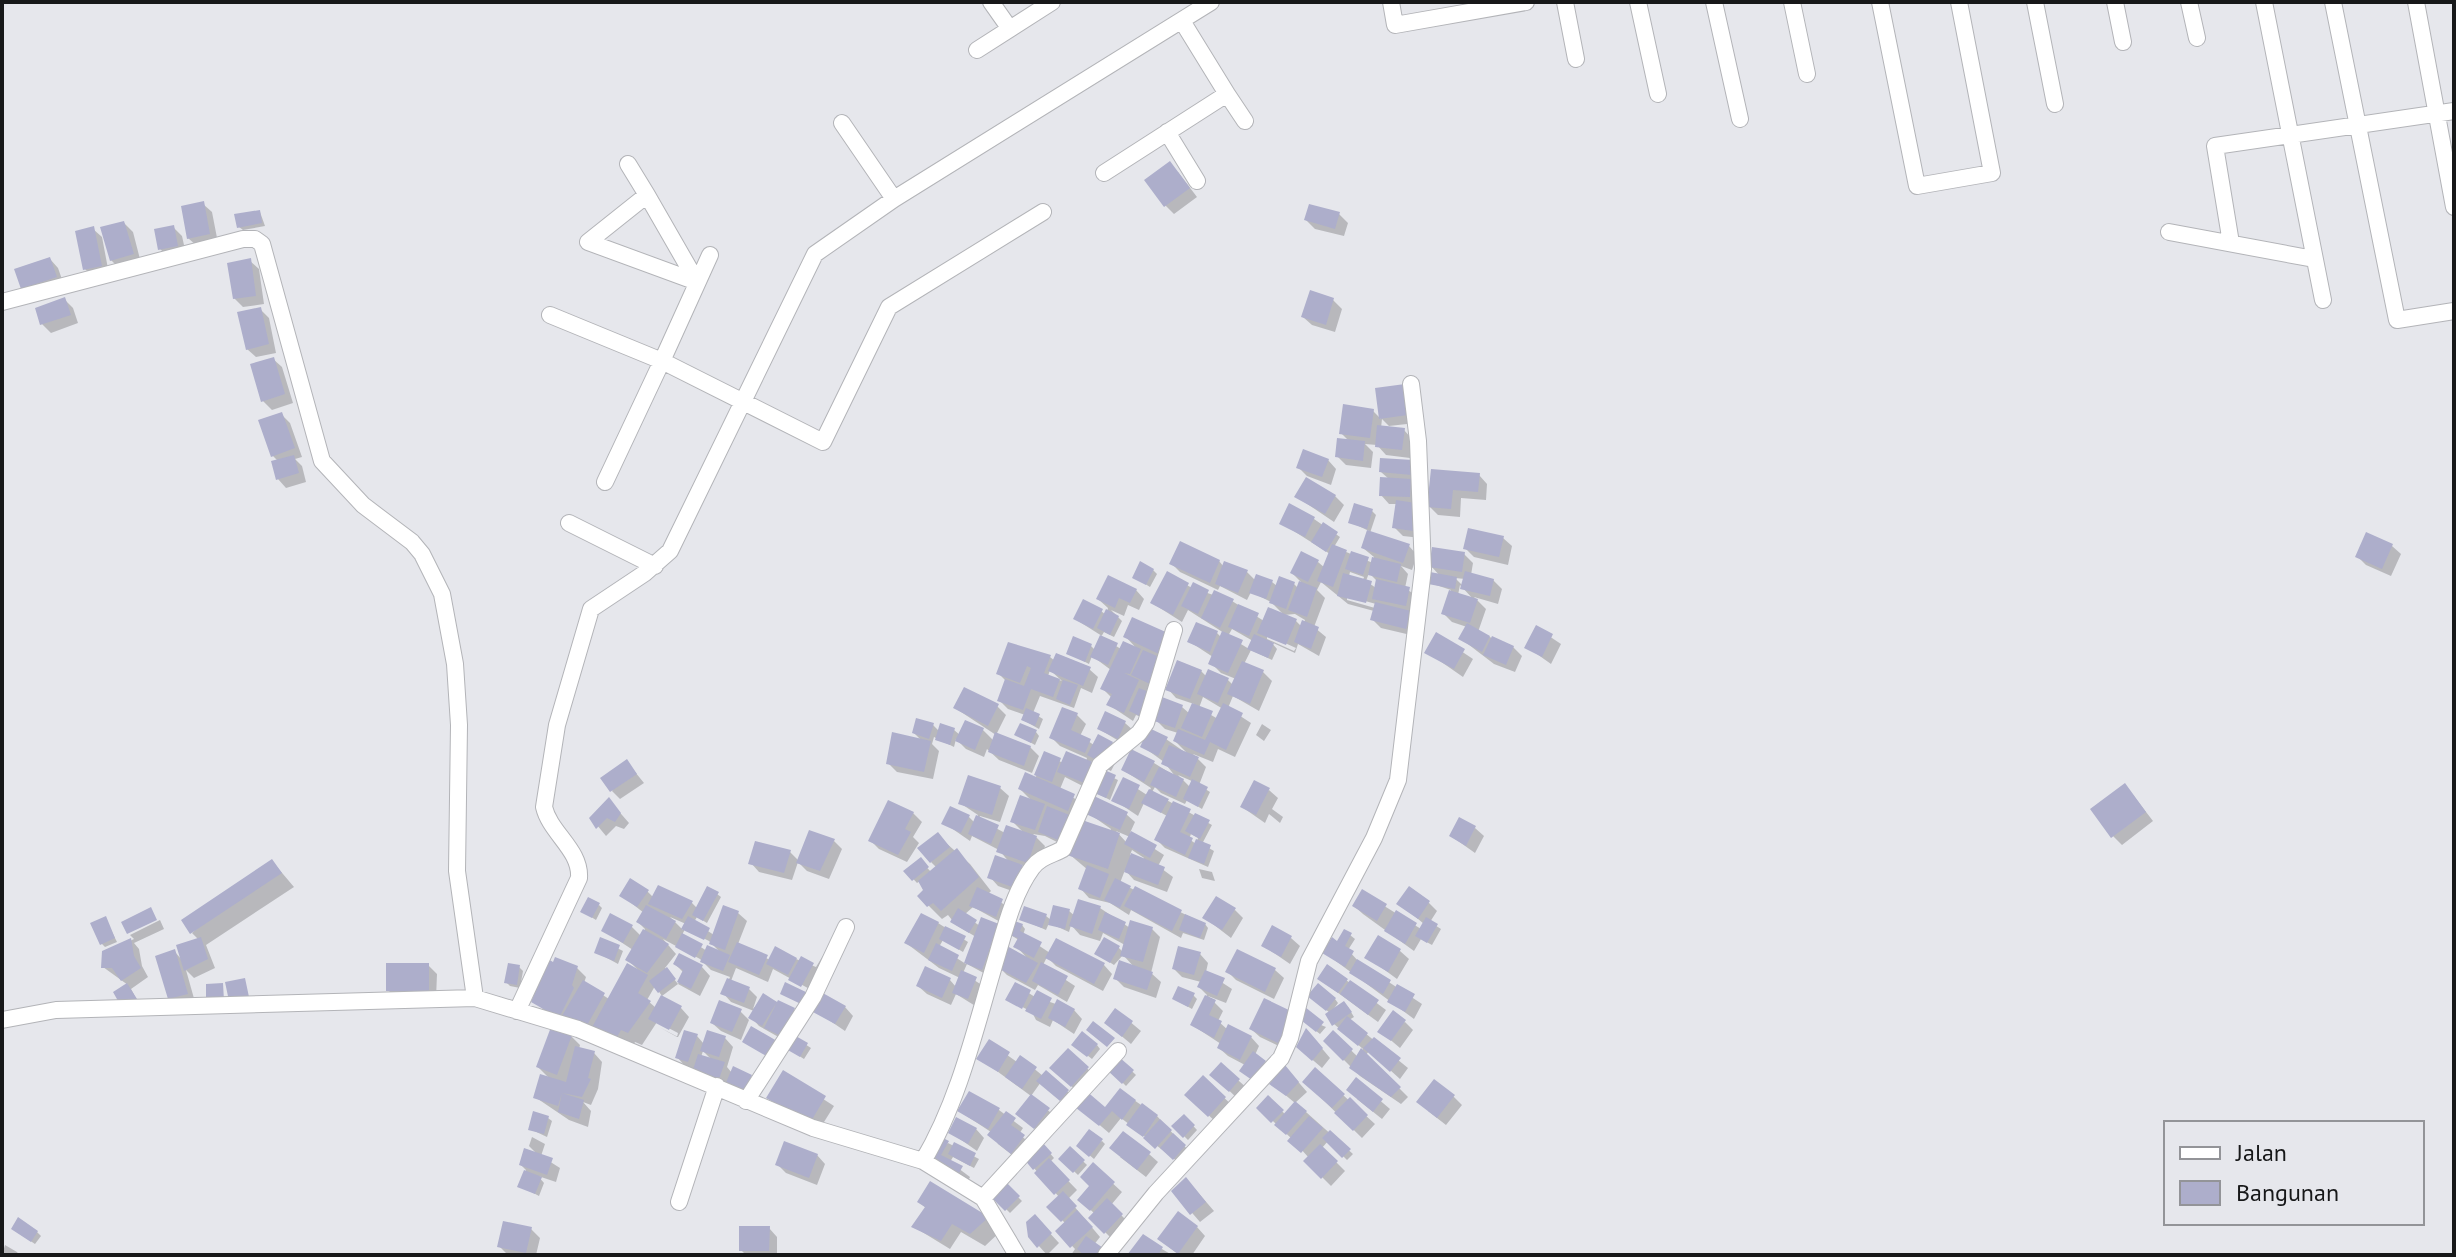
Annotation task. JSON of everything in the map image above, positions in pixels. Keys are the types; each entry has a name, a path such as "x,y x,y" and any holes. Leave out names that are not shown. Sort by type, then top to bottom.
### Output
{"street":[{"path":"991,2 1010,29"},
{"path":"977,50 1052,2"},
{"path":"517,1011 579,878 576,859 547,817 544,807 557,725 589,615 604,598 655,566 681,531 815,254 894,199 1211,2"},
{"path":"1391,2 1395,25 1526,2"},
{"path":"1565,2 1576,59"},
{"path":"1638,2 1658,94"},
{"path":"1714,2 1740,119"},
{"path":"1792,2 1807,74"},
{"path":"1880,2 1917,186 1992,173 1959,2"},
{"path":"2035,2 2055,104"},
{"path":"2115,2 2123,42"},
{"path":"2189,2 2197,38"},
{"path":"2264,2 2323,300"},
{"path":"2333,2 2397,320 2454,311"},
{"path":"2416,2 2446,112 2454,207"},
{"path":"1182,21 1245,121"},
{"path":"1104,173 1227,94"},
{"path":"2231,243 2215,146 2446,112"},
{"path":"842,123 894,199"},
{"path":"1167,132 1197,181"},
{"path":"628,164 697,282"},
{"path":"647,195 588,242 697,282"},
{"path":"550,315 662,361 823,442 889,307 1043,212"},
{"path":"2169,232 2314,259"},
{"path":"2,302 243,239 255,239 262,244 322,461 363,505 412,542 422,554 442,594 455,664 458,710 457,871 475,998"},
{"path":"605,482 710,255"},
{"path":"1106,1255 1156,1193 1281,1058 1290,1038 1309,961 1374,838 1398,780 1423,569 1418,441 1411,384"},
{"path":"569,523 655,566"},
{"path":"923,1161 934,1143 968,1053 1010,911 1021,886 1040,859 1065,847 1100,765 1146,723 1174,630"},
{"path":"746,1101 813,997 846,927"},
{"path":"2,1020 56,1010 434,1002 475,998 578,1029 813,1128 923,1161 983,1198 1017,1255"},
{"path":"983,1198 1118,1051"},
{"path":"679,1202 717,1086"}],"building":[{"path":"1170,161 1190,188 1164,207 1144,180"},
{"path":"204,201 210,234 187,239 181,206"},
{"path":"1309,204 1340,212 1335,229 1304,220"},
{"path":"260,210 262,223 237,228 234,214"},
{"path":"124,221 134,254 110,261 100,227"},
{"path":"174,225 178,246 158,250 154,229"},
{"path":"94,226 102,266 83,270 75,231"},
{"path":"50,257 57,277 21,289 14,269"},
{"path":"251,258 256,296 233,299 227,263"},
{"path":"1310,290 1334,298 1326,325 1301,317"},
{"path":"65,297 71,315 40,325 35,308"},
{"path":"261,307 269,344 246,350 237,312"},
{"path":"274,357 285,394 261,402 250,364"},
{"path":"1405,384 1408,415 1379,419 1375,388"},
{"path":"1343,404 1374,409 1370,438 1339,434"},
{"path":"282,412 295,448 271,457 258,420"},
{"path":"1377,425 1405,428 1402,450 1375,447"},
{"path":"1337,438 1365,441 1363,461 1335,457"},
{"path":"1303,449 1329,459 1322,477 1296,468"},
{"path":"294,455 299,473 276,480 271,461"},
{"path":"1380,458 1413,460 1412,475 1379,472"},
{"path":"1431,469 1480,473 1478,492 1453,490 1451,509 1427,507"},
{"path":"1306,477 1336,495 1325,514 1294,497"},
{"path":"1380,477 1411,479 1410,497 1379,496"},
{"path":"1396,500 1416,503 1413,531 1392,528"},
{"path":"1289,503 1315,517 1305,537 1279,524"},
{"path":"1354,503 1373,509 1367,529 1348,523"},
{"path":"1323,522 1338,532 1326,552 1311,542"},
{"path":"1468,528 1504,536 1499,557 1463,549"},
{"path":"1367,530 1410,544 1403,563 1361,548"},
{"path":"2366,532 2393,544 2382,569 2355,557"},
{"path":"1180,541 1220,560 1210,583 1169,564"},
{"path":"1332,544 1347,550 1333,587 1317,581"},
{"path":"1432,547 1465,552 1462,572 1429,567"},
{"path":"1301,551 1319,560 1308,582 1290,573"},
{"path":"1351,551 1369,557 1363,575 1345,569"},
{"path":"1372,557 1401,564 1397,582 1368,575"},
{"path":"1140,561 1154,569 1146,585 1132,578"},
{"path":"1224,561 1248,570 1238,593 1215,584"},
{"path":"1167,571 1189,583 1173,615 1150,603"},
{"path":"1465,571 1494,579 1490,596 1460,589"},
{"path":"1430,572 1457,577 1455,589 1428,584"},
{"path":"1343,573 1372,581 1366,603 1337,596"},
{"path":"1256,574 1273,580 1266,599 1249,593"},
{"path":"1108,575 1137,589 1130,603 1119,598 1115,608 1096,599"},
{"path":"1279,576 1295,582 1286,609 1269,603"},
{"path":"1376,579 1410,587 1406,606 1372,599"},
{"path":"1299,581 1317,588 1307,617 1288,610"},
{"path":"1193,582 1209,590 1198,614 1181,606"},
{"path":"1214,590 1234,599 1220,628 1201,618"},
{"path":"1449,590 1478,599 1470,623 1441,614"},
{"path":"1083,599 1103,609 1093,629 1073,619"},
{"path":"1375,602 1411,611 1406,629 1370,620"},
{"path":"1238,604 1259,613 1249,636 1228,627"},
{"path":"1268,607 1297,619 1286,645 1257,633"},
{"path":"1106,609 1119,616 1110,635 1097,628"},
{"path":"1132,617 1168,633 1159,654 1123,637"},
{"path":"1302,620 1319,627 1311,649 1294,642"},
{"path":"1196,622 1218,631 1210,652 1187,642"},
{"path":"1467,623 1490,636 1482,652 1458,639"},
{"path":"1536,625 1553,634 1542,657 1524,648"},
{"path":"1222,631 1243,640 1228,673 1208,664"},
{"path":"1436,632 1465,649 1454,669 1424,653"},
{"path":"1254,634 1274,643 1268,658 1247,649"},
{"path":"1100,635 1118,643 1108,665 1090,657"},
{"path":"1073,636 1092,644 1085,662 1066,654"},
{"path":"1492,636 1514,646 1506,665 1483,655"},
{"path":"1123,641 1141,649 1130,674 1124,673 1139,680 1124,713 1106,705 1112,694 1100,689"},
{"path":"1008,642 1051,655 1044,673 1060,679 1053,697 1031,689 1023,710 997,701 1005,679 1024,686 1031,668 1027,666 1020,683 996,674"},
{"path":"1143,650 1164,659 1152,685 1131,675"},
{"path":"1056,653 1091,667 1083,686 1048,671"},
{"path":"1177,660 1202,670 1190,699 1165,690"},
{"path":"1242,661 1264,670 1250,704 1227,694"},
{"path":"1208,669 1229,678 1218,703 1197,694"},
{"path":"1063,680 1078,685 1070,705 1056,699"},
{"path":"964,687 999,704 988,726 953,708"},
{"path":"1139,688 1151,693 1142,717 1129,711"},
{"path":"1162,697 1183,705 1175,728 1154,721"},
{"path":"1192,703 1213,711 1202,737 1181,728"},
{"path":"1223,703 1243,713 1226,750 1210,742 1204,755 1173,741 1178,729 1205,740"},
{"path":"1062,707 1078,713 1071,730 1091,739 1085,753 1049,738"},
{"path":"1026,708 1040,714 1035,726 1021,720"},
{"path":"1105,711 1126,721 1118,739 1097,729"},
{"path":"916,718 934,723 929,739 912,733"},
{"path":"965,720 984,728 975,750 955,741"},
{"path":"940,723 955,728 950,745 935,740"},
{"path":"1020,723 1037,730 1031,743 1014,735"},
{"path":"1149,728 1168,737 1158,756 1140,747"},
{"path":"892,732 931,741 924,772 886,764"},
{"path":"995,732 1031,746 1024,766 988,752"},
{"path":"1098,734 1113,742 1102,763 1087,755"},
{"path":"1169,745 1199,757 1190,777 1161,764"},
{"path":"1131,749 1155,761 1144,782 1121,770"},
{"path":"1044,751 1061,758 1052,782 1034,775"},
{"path":"1066,751 1095,763 1087,784 1057,772"},
{"path":"627,759 637,774 610,792 600,778"},
{"path":"1159,767 1184,779 1176,797 1150,785"},
{"path":"1102,769 1116,775 1106,798 1092,792"},
{"path":"1025,772 1075,794 1068,811 1018,789"},
{"path":"968,775 1001,786 992,815 958,804"},
{"path":"1123,777 1140,785 1129,809 1111,801"},
{"path":"1192,779 1208,787 1198,807 1183,799"},
{"path":"1254,780 1270,788 1256,815 1240,807"},
{"path":"2125,783 2146,812 2111,838 2090,809"},
{"path":"1149,789 1169,799 1161,813 1141,803"},
{"path":"1020,795 1045,804 1035,830 1010,822"},
{"path":"1094,796 1128,812 1120,830 1086,814"},
{"path":"609,797 621,813 615,822 607,818 596,829 589,818"},
{"path":"888,800 914,812 905,829 911,832 898,855 868,841"},
{"path":"1173,801 1191,809 1180,832 1193,838 1185,855 1154,840"},
{"path":"950,806 970,815 961,833 941,824"},
{"path":"1047,806 1072,816 1063,842 1038,832"},
{"path":"1195,813 1210,820 1200,839 1185,831"},
{"path":"976,815 999,825 991,844 968,834"},
{"path":"1459,817 1476,826 1466,846 1449,836"},
{"path":"1079,819 1120,833 1108,869 1067,855"},
{"path":"1006,825 1037,836 1028,863 996,852"},
{"path":"809,830 835,839 820,871 796,863"},
{"path":"1131,831 1157,845 1150,858 1124,844"},
{"path":"938,832 950,847 930,863 917,848"},
{"path":"1196,839 1211,845 1204,864 1188,858"},
{"path":"755,841 791,850 784,873 748,864"},
{"path":"957,848 979,877 941,911 933,903 927,907 917,896 923,890 918,881"},
{"path":"1131,853 1165,867 1158,885 1124,872"},
{"path":"995,855 1023,865 1015,888 987,878"},
{"path":"921,857 929,867 912,881 903,871"},
{"path":"272,859 282,873 190,934 181,920"},
{"path":"1087,865 1109,874 1100,898 1078,889"},
{"path":"630,878 649,890 637,907 619,896"},
{"path":"1115,878 1131,886 1120,908 1104,900"},
{"path":"658,885 693,901 682,919 648,904"},
{"path":"707,886 719,892 703,921 692,915"},
{"path":"1135,886 1182,910 1172,931 1124,906"},
{"path":"1409,886 1430,901 1418,919 1396,904"},
{"path":"977,887 1003,899 996,917 969,906"},
{"path":"1362,889 1387,904 1377,921 1352,906"},
{"path":"1216,896 1236,908 1222,930 1202,918"},
{"path":"588,897 600,903 592,918 580,912"},
{"path":"1078,899 1101,906 1092,934 1069,926"},
{"path":"646,905 676,921 666,939 636,922"},
{"path":"723,905 739,911 725,950 709,944"},
{"path":"1053,905 1070,909 1065,929 1048,925"},
{"path":"1024,906 1047,914 1042,928 1019,920"},
{"path":"151,907 157,920 127,934 121,922"},
{"path":"958,908 977,920 969,933 950,922"},
{"path":"1396,910 1417,923 1405,944 1384,931"},
{"path":"1105,912 1126,922 1119,939 1098,930"},
{"path":"610,913 633,925 623,943 601,931"},
{"path":"921,913 939,922 924,953 904,943"},
{"path":"1185,914 1206,923 1200,938 1179,930"},
{"path":"106,916 115,938 100,945 90,923"},
{"path":"688,916 710,928 704,940 681,929"},
{"path":"981,917 999,924 982,970 964,963"},
{"path":"1426,917 1438,924 1427,943 1415,936"},
{"path":"1012,920 1023,924 1020,931 1042,942 1034,958 1013,947 1018,938 1007,934"},
{"path":"1130,920 1153,927 1143,962 1120,956"},
{"path":"1272,925 1292,936 1281,957 1261,946"},
{"path":"945,926 966,936 959,950 939,939"},
{"path":"643,929 669,944 647,973 625,960"},
{"path":"1344,929 1352,933 1345,946 1354,951 1345,967 1322,953 1332,937 1337,941"},
{"path":"682,933 703,944 695,958 675,947"},
{"path":"1378,935 1401,949 1388,972 1364,958"},
{"path":"201,937 208,959 184,971 176,945"},
{"path":"600,937 620,945 614,961 594,953"},
{"path":"1104,937 1120,946 1110,963 1094,954"},
{"path":"131,938 134,956 141,968 121,981 112,968 101,968 102,951"},
{"path":"1056,938 1105,963 1094,984 1045,958"},
{"path":"737,942 768,955 759,975 728,962"},
{"path":"936,943 959,955 952,971 928,960"},
{"path":"707,945 730,955 723,971 700,962"},
{"path":"775,946 797,958 788,975 766,964"},
{"path":"1007,946 1038,963 1026,983 996,967"},
{"path":"1178,946 1201,952 1194,975 1172,969"},
{"path":"175,949 188,994 168,999 155,956"},
{"path":"1237,949 1276,968 1265,992 1225,972"},
{"path":"679,953 703,965 691,989 677,982 683,970 673,964"},
{"path":"801,956 814,963 801,987 788,980"},
{"path":"555,957 578,966 572,985 574,988 559,1018 531,1002 548,959 553,962"},
{"path":"1357,959 1391,980 1383,994 1349,973"},
{"path":"1119,960 1153,972 1147,990 1113,979"},
{"path":"1041,962 1068,976 1058,995 1032,981"},
{"path":"386,963 429,963 429,991 386,991"},
{"path":"508,963 520,965 517,985 504,983"},
{"path":"627,963 648,975 638,993 651,1001 628,1033 621,1030 614,1042 590,1031"},
{"path":"1327,964 1348,979 1338,993 1317,979"},
{"path":"925,966 951,978 942,998 916,986"},
{"path":"667,967 676,979 658,993 649,981"},
{"path":"961,970 977,977 968,999 952,993"},
{"path":"1205,970 1225,978 1217,996 1197,987"},
{"path":"245,978 249,997 229,1001 225,982"},
{"path":"727,978 750,987 744,1003 720,994"},
{"path":"583,980 605,993 585,1029 562,1016"},
{"path":"1350,980 1379,1000 1368,1015 1340,994"},
{"path":"785,982 808,993 803,1005 780,994"},
{"path":"1015,982 1031,990 1022,1009 1005,1000"},
{"path":"127,983 137,999 122,1008 113,992"},
{"path":"223,983 224,1001 206,1002 206,984"},
{"path":"1318,983 1336,998 1326,1011 1307,996"},
{"path":"1397,984 1415,994 1405,1012 1387,1002"},
{"path":"1178,986 1195,993 1188,1007 1172,999"},
{"path":"1037,990 1052,998 1041,1019 1025,1011"},
{"path":"821,992 846,1006 835,1024 811,1011"},
{"path":"763,993 777,1002 762,1026 748,1018"},
{"path":"661,995 682,1006 669,1030 648,1019"},
{"path":"1205,995 1216,1000 1209,1015 1222,1021 1214,1038 1190,1025"},
{"path":"1264,998 1295,1013 1280,1044 1249,1029"},
{"path":"1057,999 1075,1009 1065,1027 1048,1018"},
{"path":"719,1000 742,1009 732,1032 710,1023"},
{"path":"778,1000 795,1008 781,1036 764,1028"},
{"path":"1344,1001 1352,1012 1332,1026 1325,1014"},
{"path":"1305,1007 1324,1022 1316,1032 1297,1017"},
{"path":"1115,1008 1133,1021 1122,1037 1104,1023"},
{"path":"1393,1010 1406,1020 1391,1041 1377,1032"},
{"path":"1347,1016 1368,1033 1358,1046 1337,1029"},
{"path":"1093,1021 1115,1038 1107,1047 1086,1030"},
{"path":"1228,1024 1252,1036 1240,1060 1217,1048"},
{"path":"751,1026 777,1041 768,1057 742,1042"},
{"path":"551,1027 572,1035 557,1075 536,1067"},
{"path":"1306,1028 1323,1048 1312,1061 1296,1047"},
{"path":"684,1030 698,1034 688,1062 675,1058"},
{"path":"707,1030 726,1036 719,1057 700,1051"},
{"path":"1333,1030 1353,1049 1343,1061 1323,1041"},
{"path":"1082,1031 1098,1044 1087,1057 1071,1045"},
{"path":"794,1035 808,1043 800,1057 786,1049"},
{"path":"1374,1037 1401,1058 1390,1072 1363,1048"},
{"path":"989,1039 1010,1052 998,1072 976,1059"},
{"path":"575,1046 595,1051 588,1078 591,1079 582,1097 562,1093 558,1106 533,1098 540,1074 566,1082"},
{"path":"1068,1048 1089,1067 1071,1087 1049,1068"},
{"path":"1361,1048 1401,1087 1391,1097 1349,1068"},
{"path":"1253,1051 1266,1061 1252,1080 1239,1071"},
{"path":"698,1054 725,1062 718,1082 692,1073"},
{"path":"1020,1055 1037,1067 1022,1089 1005,1077"},
{"path":"1119,1057 1134,1070 1122,1084 1107,1070"},
{"path":"1221,1062 1240,1079 1229,1092 1209,1075"},
{"path":"1285,1065 1299,1082 1286,1096 1269,1084"},
{"path":"733,1066 752,1075 744,1094 725,1085"},
{"path":"1315,1067 1345,1094 1332,1108 1302,1082"},
{"path":"783,1070 826,1096 810,1123 766,1098"},
{"path":"1046,1070 1069,1090 1060,1101 1036,1081"},
{"path":"1203,1075 1226,1097 1208,1117 1184,1095"},
{"path":"1356,1077 1383,1099 1373,1112 1346,1090"},
{"path":"1434,1079 1455,1095 1437,1118 1416,1102"},
{"path":"1120,1088 1136,1100 1122,1120 1112,1111 1099,1126 1071,1104 1084,1089 1105,1107"},
{"path":"969,1091 1000,1108 988,1129 957,1111"},
{"path":"562,1093 584,1100 579,1119 558,1112"},
{"path":"1031,1094 1050,1108 1034,1129 1015,1114"},
{"path":"1268,1095 1284,1110 1271,1123 1256,1108"},
{"path":"1350,1097 1368,1115 1353,1131 1334,1113"},
{"path":"1295,1101 1307,1111 1286,1135 1274,1125"},
{"path":"1142,1103 1158,1115 1143,1137 1126,1125"},
{"path":"533,1111 549,1116 544,1134 528,1130"},
{"path":"1006,1111 1016,1118 1011,1125 1025,1135 1011,1154 987,1135"},
{"path":"1184,1114 1195,1125 1183,1138 1171,1126"},
{"path":"1309,1116 1323,1128 1301,1153 1287,1141"},
{"path":"956,1117 977,1128 968,1144 948,1133"},
{"path":"1160,1119 1172,1130 1155,1149 1143,1138"},
{"path":"1089,1129 1103,1139 1089,1157 1076,1146"},
{"path":"1330,1130 1351,1149 1342,1158 1322,1138"},
{"path":"1123,1131 1151,1152 1137,1170 1109,1148"},
{"path":"1173,1133 1186,1145 1173,1160 1160,1148"},
{"path":"939,1136 949,1141 941,1155 963,1166 956,1178 926,1161"},
{"path":"784,1141 818,1154 809,1178 775,1165"},
{"path":"954,1142 976,1153 970,1166 948,1154"},
{"path":"1043,1143 1052,1153 1033,1170 1024,1159"},
{"path":"1320,1144 1338,1161 1321,1179 1303,1161"},
{"path":"1070,1146 1085,1160 1073,1173 1058,1159"},
{"path":"524,1148 553,1158 547,1175 519,1165"},
{"path":"1049,1158 1070,1180 1054,1195 1034,1173"},
{"path":"1093,1162 1115,1182 1090,1211 1077,1200 1089,1186 1080,1177"},
{"path":"524,1170 542,1177 535,1194 517,1187"},
{"path":"1186,1177 1206,1202 1190,1215 1171,1191"},
{"path":"930,1181 989,1217 970,1234 952,1224 941,1241 911,1227 925,1207 917,1202"},
{"path":"1006,1182 1020,1196 1005,1211 991,1197"},
{"path":"1063,1191 1077,1206 1061,1222 1046,1207"},
{"path":"1107,1198 1123,1214 1104,1234 1088,1218"},
{"path":"1077,1210 1093,1227 1070,1248 1055,1231"},
{"path":"1178,1211 1198,1226 1178,1254 1157,1239"},
{"path":"1035,1214 1052,1233 1037,1248 1028,1237 1026,1222"},
{"path":"18,1217 38,1231 31,1242 11,1229"},
{"path":"503,1221 532,1227 526,1253 497,1247"},
{"path":"739,1226 770,1226 769,1251 739,1251"},
{"path":"1143,1234 1163,1247 1158,1255 1127,1255"},
{"path":"1086,1236 1106,1250 1102,1255 1084,1255 1077,1249"}]}
